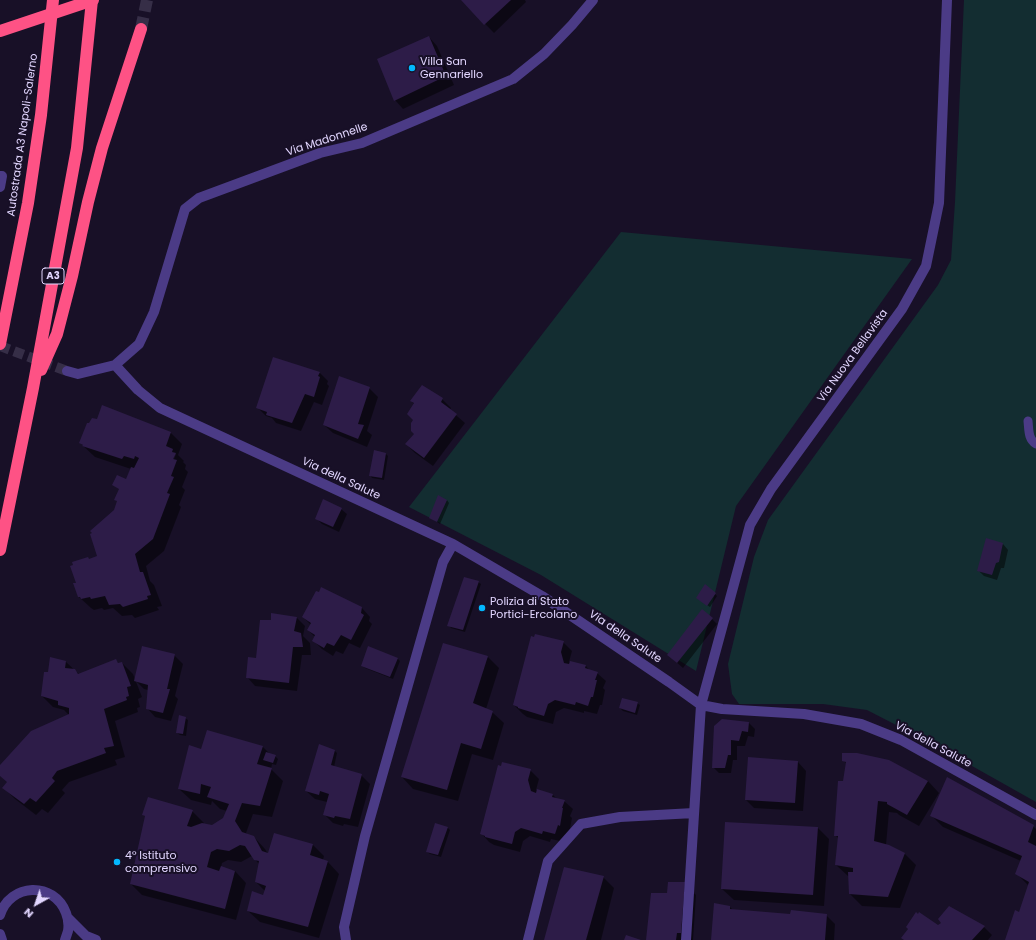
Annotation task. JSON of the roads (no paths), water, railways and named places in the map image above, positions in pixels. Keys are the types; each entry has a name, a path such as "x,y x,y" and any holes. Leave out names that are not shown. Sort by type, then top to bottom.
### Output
{"highway":[{"name":"Autostrada A3 Napoli-Salerno","path":"0,344 29,196 41,115 53,0"},
{"path":"0,31 92,0"},
{"name":"A3","path":"0,550 33,388 77,148 92,0"},
{"path":"33,388 58,334 102,148 141,29"}],"street":[{"name":"Via Madonnelle","path":"115,365 139,344 154,312 185,209 199,198 320,153 362,143 513,79 544,54 572,25 593,0"},
{"name":"Via Nuova Bellavista","path":"686,940 701,706 750,525 771,489 902,309 926,266 939,203 946,0"},
{"path":"0,176 2,176 0,187"},
{"path":"67,371 78,374 115,365"},
{"name":"Via della Salute","path":"115,365 138,390 160,408 453,544 542,596 669,682 701,706 722,709 804,714 861,724 901,740 1036,815"},
{"path":"346,940 344,927 365,836 443,562 453,544"},
{"path":"528,940 548,861 581,824 620,817 694,813"},
{"path":"0,915 5,903 14,895 25,890 47,892 57,898 64,907 68,918 68,930 65,940"},
{"path":"68,918 86,936 96,940"},
{"path":"0,934 2,940"}],"lane":[{"path":"1028,422 1029,434 1033,443 1036,444"}],"tunnel":[{"path":"141,29 147,0"},
{"path":"0,346 67,371"}],"place":[{"name":"Villa San Gennariello","path":"412,68"},
{"name":"Polizia di Stato Portici-Ercolano","path":"482,608"},
{"name":"4° Istituto comprensivo","path":"117,862"}]}
